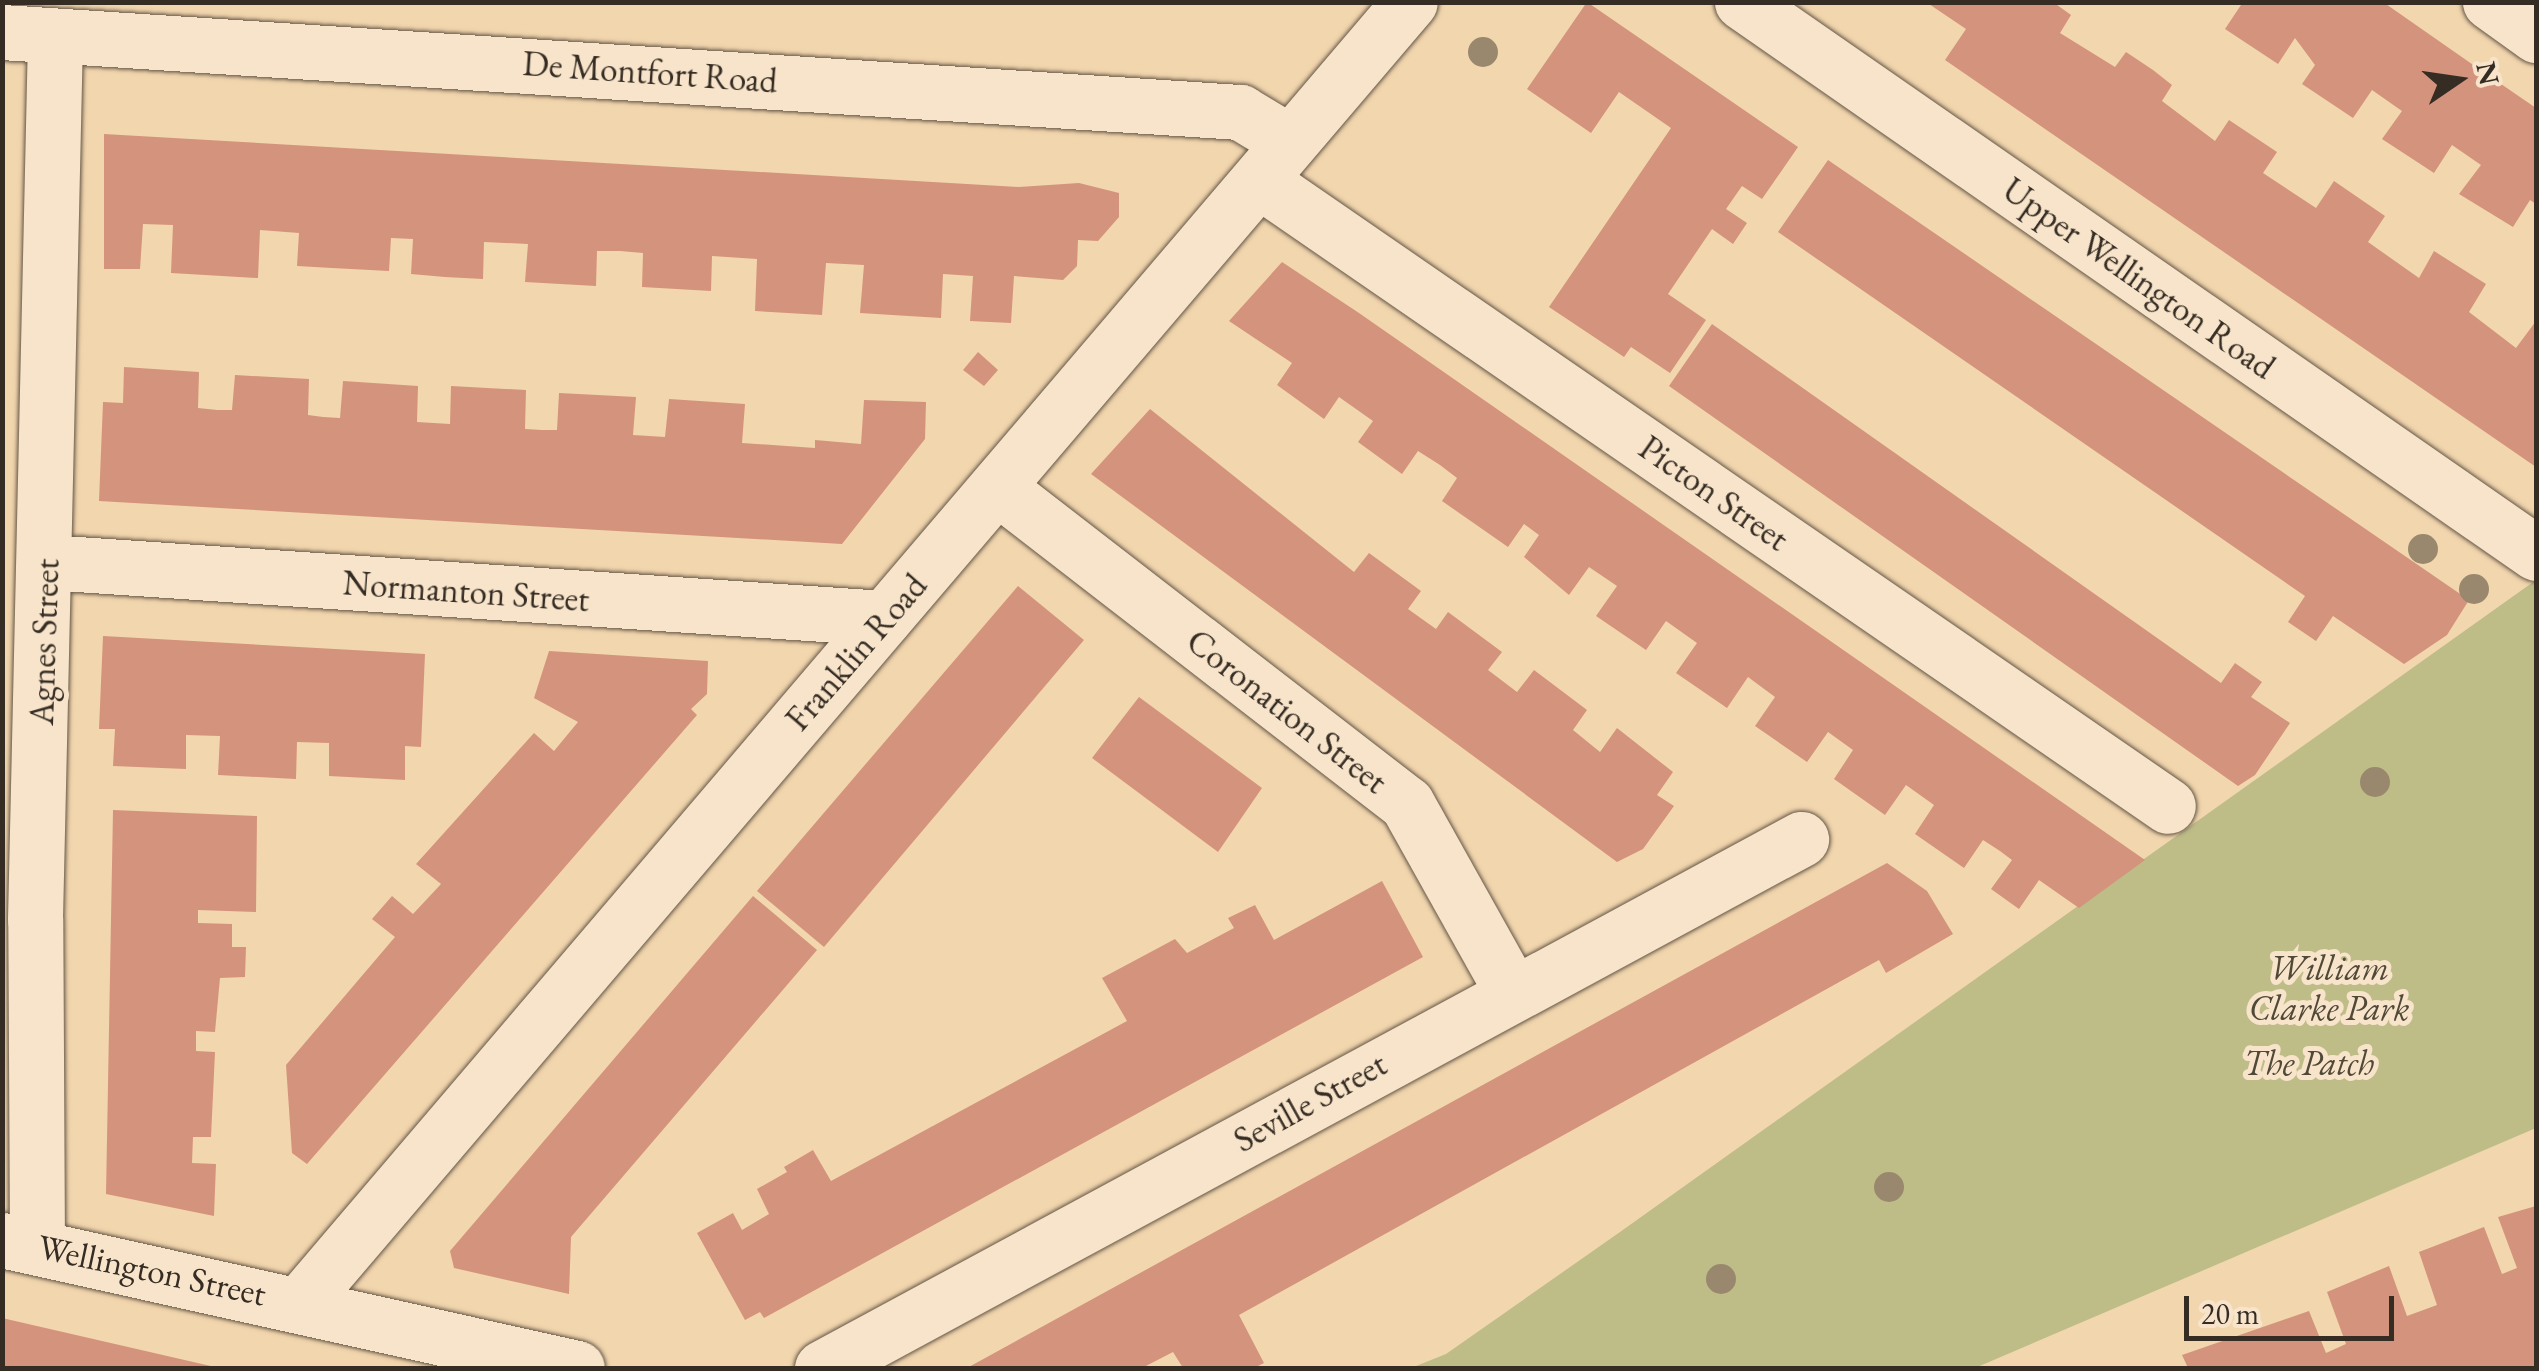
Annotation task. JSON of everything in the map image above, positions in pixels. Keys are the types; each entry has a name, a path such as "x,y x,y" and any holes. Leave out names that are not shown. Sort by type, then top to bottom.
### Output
{"street":[{"name":"Franklin Road","path":"302,1301 1410,2"},
{"name":"Upper Wellington Road","path":"1742,2 2536,553"},
{"path":"2490,2 2536,34"},
{"name":"De Montfort Road","path":"29,34 1240,112 1275,162"},
{"name":"Agnes Street","path":"20,1243 47,562 29,34"},
{"name":"Picton Street","path":"1275,162 2168,806"},
{"name":"Coronation Street","path":"998,487 1406,804 1512,992"},
{"name":"Normanton Street","path":"47,562 884,618"},
{"name":"Seville Street","path":"822,1368 1801,839"},
{"name":"Wellington Street","path":"20,1243 302,1301"},
{"path":"302,1301 577,1368"}],"green space":[{"name":"William Clarke Park","path":"2536,580 2536,1128 1975,1368 1411,1368 1446,1354"}],"building":[{"path":"1587,2 1798,147 1762,199 1742,186 1726,209 1747,223 1733,244 1712,229 1668,294 1706,320 1670,373 1631,347 1624,357 1549,307 1671,128 1619,92 1591,133 1527,89"},
{"path":"1926,2 2053,2 2071,15 2060,33 2115,67 2126,52 2153,70 2172,85 2162,101 2215,141 2229,120 2277,152 2263,173 2316,208 2334,181 2385,216 2368,242 2419,278 2434,251 2486,284 2469,312 2516,348 2536,321 2536,467 1945,60 1966,29"},
{"path":"2243,2 2383,2 2536,108 2536,204 2530,200 2513,227 2459,194 2481,165 2452,145 2434,173 2382,139 2402,111 2372,90 2353,118 2302,84 2315,65 2295,38 2278,64 2225,29"},
{"path":"104,134 1019,187 1079,183 1119,193 1119,217 1098,241 1078,240 1077,266 1063,280 1014,276 1011,323 970,321 973,276 943,274 941,318 860,313 864,265 826,263 822,315 755,311 757,259 712,256 711,291 642,287 643,253 620,251 597,251 596,286 525,282 528,244 484,242 483,279 411,274 413,239 391,238 389,271 297,266 299,233 260,230 258,278 171,273 173,225 143,224 140,269 104,269"},
{"path":"1828,160 2469,600 2447,635 2404,664 2333,616 2316,641 2288,622 2305,596 1778,232"},
{"path":"1282,262 2145,860 2079,908 2039,880 2019,909 1991,889 2012,860 1983,840 1964,868 1915,834 1934,805 1906,785 1885,815 1834,779 1853,750 1828,732 1807,762 1755,726 1775,697 1748,677 1727,708 1676,673 1697,643 1666,621 1646,650 1596,616 1617,586 1589,567 1569,595 1524,557 1539,535 1524,524 1508,547 1442,501 1457,478 1440,465 1418,451 1402,474 1358,442 1373,421 1339,397 1324,419 1277,385 1292,363 1229,321"},
{"path":"1712,324 2221,683 2235,663 2262,682 2251,697 2290,723 2255,775 2238,786 1669,386"},
{"path":"978,352 998,370 984,386 963,370"},
{"path":"124,367 199,372 198,408 217,410 232,410 235,375 309,379 308,415 323,417 340,418 343,381 418,386 417,422 450,424 451,386 526,390 525,429 542,430 557,430 559,393 636,397 633,435 665,437 669,399 745,404 742,443 815,448 815,440 861,444 864,400 926,402 925,439 842,544 99,501 103,402 123,403"},
{"path":"1150,409 1354,572 1369,553 1421,591 1408,609 1436,629 1448,612 1502,652 1488,670 1517,692 1534,670 1587,710 1573,730 1600,752 1617,728 1673,772 1657,795 1674,806 1643,849 1617,862 1091,474"},
{"path":"1018,586 1084,640 824,947 757,891"},
{"path":"103,636 425,654 421,747 405,746 405,780 329,776 329,743 297,742 296,779 218,775 220,736 186,735 186,769 113,766 115,729 99,729"},
{"path":"549,651 708,661 707,694 691,709 697,715 307,1164 292,1153 286,1065 395,937 372,919 392,896 413,914 441,884 416,864 534,733 554,751 578,722 534,698"},
{"path":"1139,697 1262,788 1218,852 1092,758"},
{"path":"113,810 257,816 256,912 198,910 198,923 232,924 232,947 246,947 245,977 220,978 215,1032 196,1031 196,1051 215,1052 211,1137 193,1137 192,1163 216,1164 214,1216 106,1194"},
{"path":"1887,863 1927,891 1953,934 1886,973 1879,960 1239,1315 1264,1363 1254,1368 1183,1368 1173,1352 1142,1368 967,1368"},
{"path":"1382,881 1423,957 764,1318 760,1312 745,1320 697,1233 733,1213 742,1230 769,1214 757,1189 787,1172 784,1167 813,1150 831,1181 1127,1021 1102,978 1175,939 1187,953 1234,928 1228,918 1255,905 1274,940"},
{"path":"753,896 817,950 571,1237 569,1294 454,1268 450,1251"},
{"path":"2536,1206 2536,1367 2188,1368 2182,1355 2309,1311 2326,1353 2346,1344 2327,1292 2389,1266 2407,1316 2437,1305 2419,1252 2484,1227 2502,1274 2517,1268 2498,1217"},
{"path":"2,1318 215,1367 215,1368 2,1368"}],"park label":[{"name":"The Patch","path":"2309,1063"}]}
